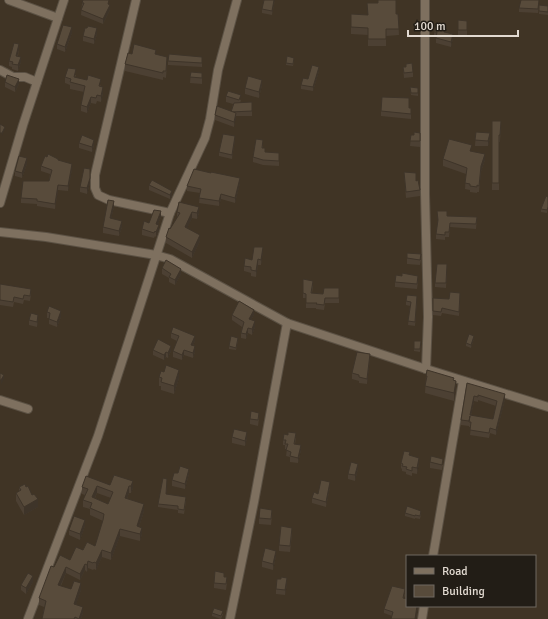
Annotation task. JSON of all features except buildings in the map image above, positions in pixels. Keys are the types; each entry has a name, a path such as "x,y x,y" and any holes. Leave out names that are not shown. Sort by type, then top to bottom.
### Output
{"street":[{"path":"9,0 58,18"},
{"path":"0,203 64,0"},
{"path":"136,0 95,175 95,188 98,195 109,200 170,213"},
{"path":"28,619 98,436 170,213 204,138 210,119 218,70 237,0"},
{"path":"425,0 425,193 428,317 426,369"},
{"path":"0,70 13,77 25,77 37,82"},
{"path":"0,232 46,237 156,255 170,259 287,323 463,381 548,407"},
{"path":"230,619 254,502 287,323"},
{"path":"433,555 463,381"},
{"path":"0,400 28,409"},
{"path":"422,619 424,607"}]}
